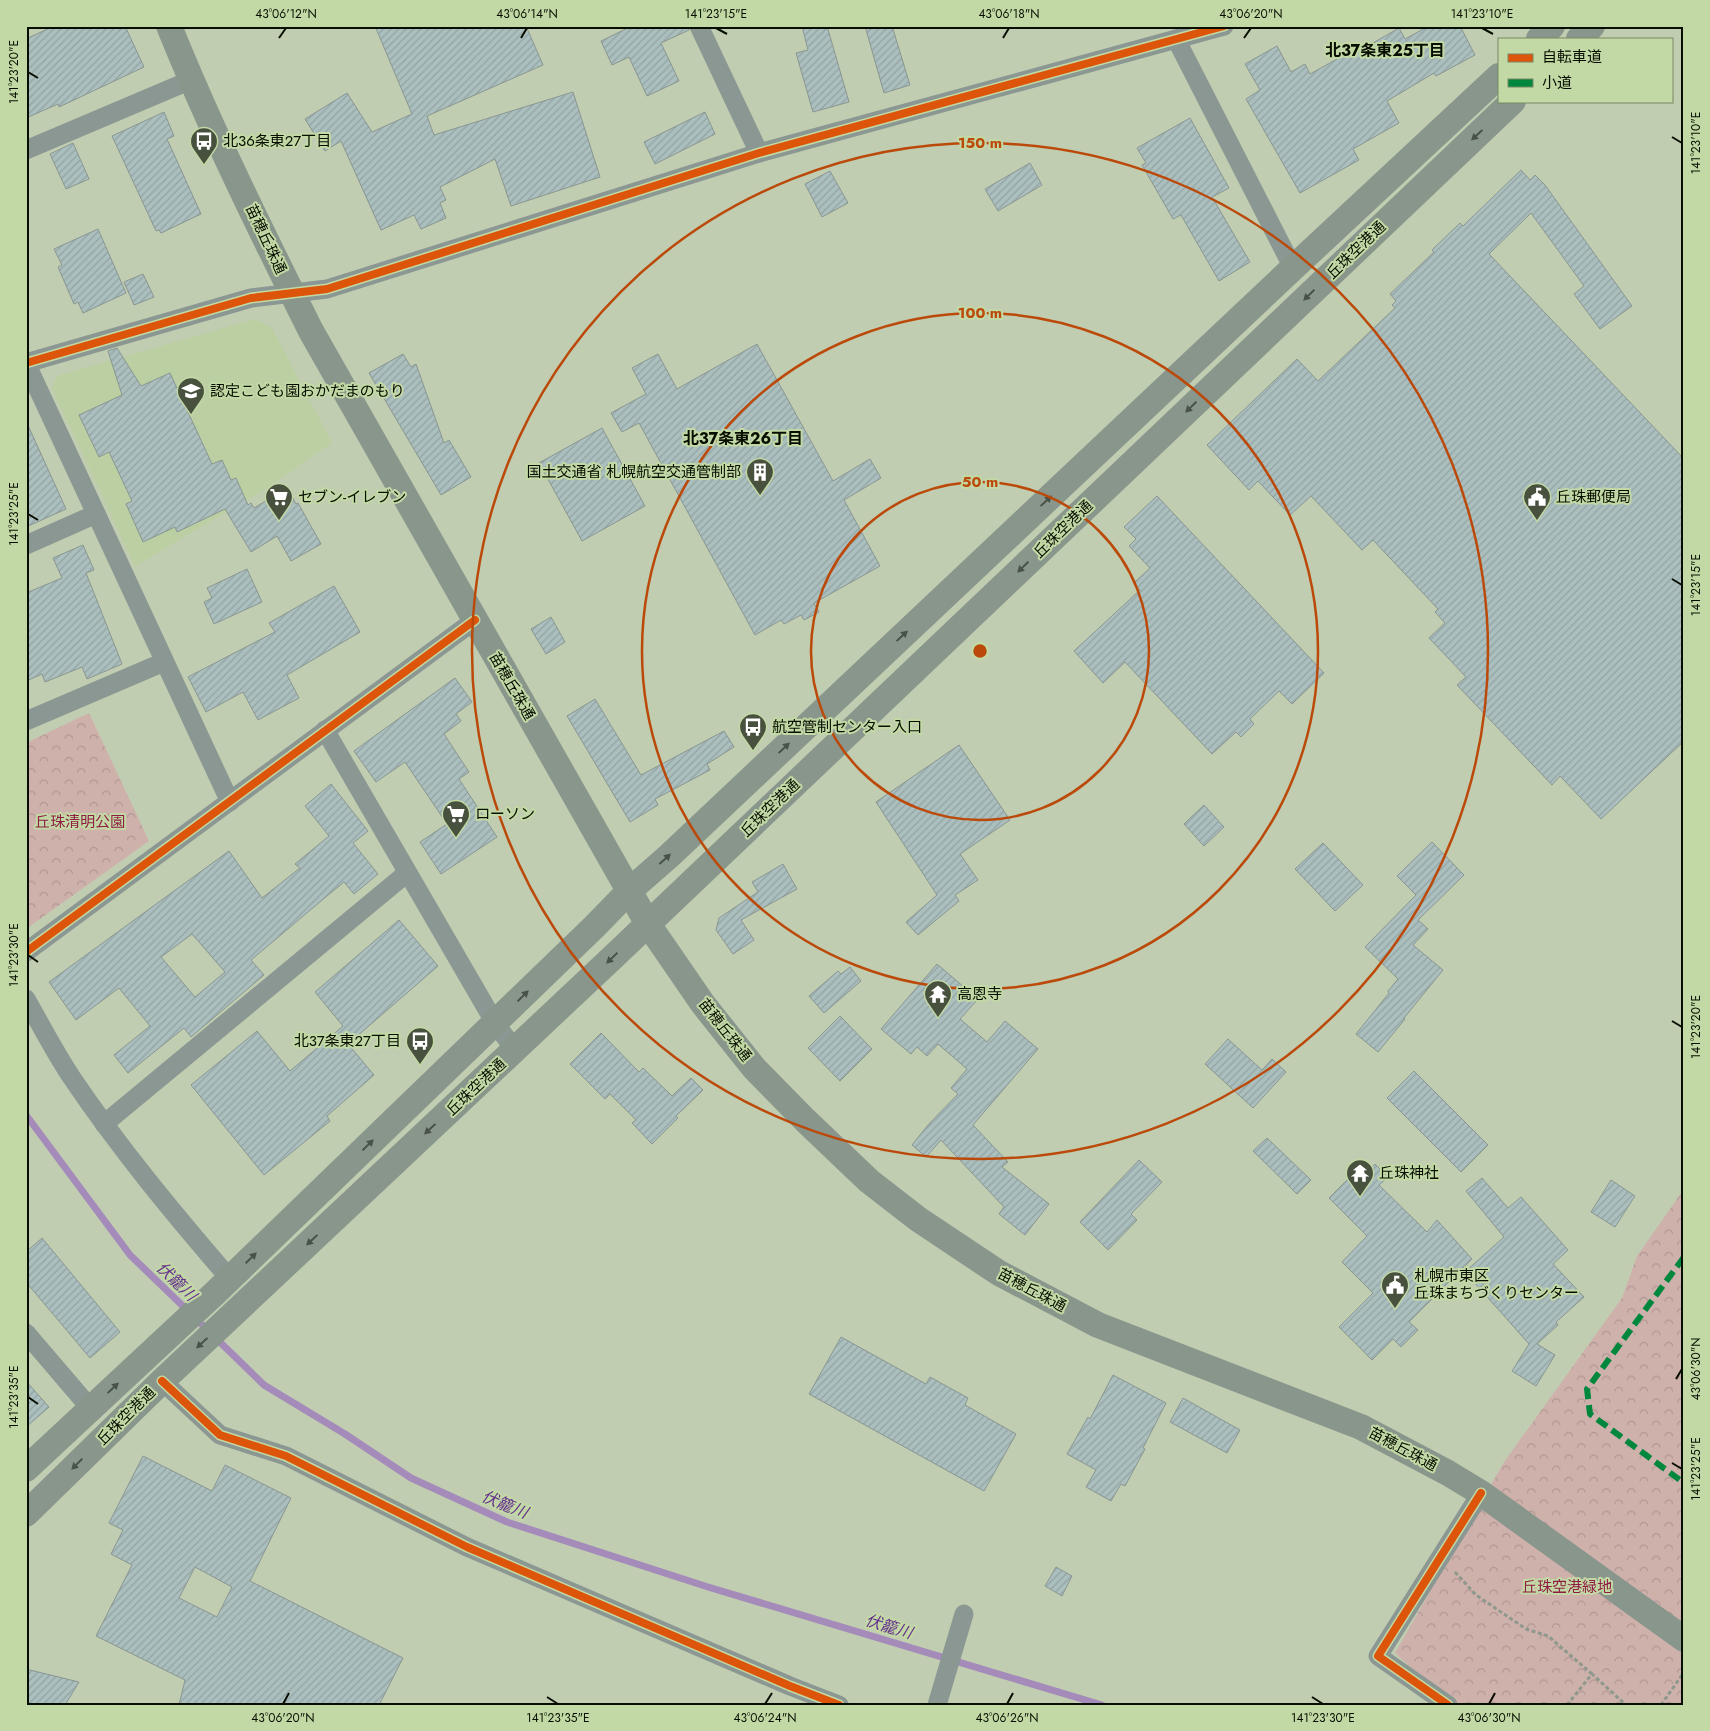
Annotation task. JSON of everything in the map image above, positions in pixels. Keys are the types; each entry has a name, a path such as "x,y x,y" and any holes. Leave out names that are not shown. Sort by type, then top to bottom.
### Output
{"main road":[{"name":"苗穂丘珠通","path":"169,26 191,80 311,331 648,924 703,1004 754,1068 869,1181 918,1219 999,1273 1098,1325 1361,1427 1448,1473 1480,1492 1684,1639"},
{"path":"1540,38 1552,26"},
{"path":"1579,38 1592,26"},
{"name":"丘珠空港通","path":"26,1469 223,1285 629,891 669,856 1498,77"},
{"name":"丘珠空港通","path":"26,1514 162,1381 648,924 1512,102"}],"street":[{"path":"699,26 759,153"},
{"path":"230,802 26,363 251,298 327,289 759,153 1224,26"},
{"path":"1176,39 1293,268"},
{"path":"26,150 191,80"},
{"path":"26,545 96,514"},
{"path":"26,952 476,620"},
{"path":"26,721 164,662"},
{"path":"326,730 495,1023 514,1050"},
{"path":"104,1124 407,872"},
{"path":"26,999 70,1076 104,1124 160,1196 223,1285"},
{"path":"26,1333 91,1408"},
{"path":"162,1381 220,1435 286,1456 467,1547 790,1686 839,1705"},
{"path":"1448,1705 1378,1656 1480,1492"},
{"path":"939,1696 964,1614"}],"path":[{"path":"1437,1561 1456,1572 1476,1594 1526,1629 1548,1636 1626,1705"},
{"path":"1566,1705 1592,1674"},
{"path":"1661,1705 1682,1675"}],"shaded area":[{"name":"認定こども園おかだまのもり","path":"255,319 272,328 332,443 264,490 135,566 52,388 57,376"}],"green space":[{"name":"丘珠清明公園","path":"89,713 149,841 26,929 26,743"},
{"name":"丘珠空港緑地","path":"1684,1189 1684,1705 1452,1705 1395,1653 1504,1462 1622,1298 1637,1256"}],"building":[{"path":"54,26 125,26 144,67 59,107 58,104 26,118 26,39"},
{"path":"375,26 526,26 543,65 427,116 434,135 573,92 600,177 511,206 495,159 440,187 446,200 440,203 446,218 421,229 414,215 381,230 341,141 325,151 305,119 347,93 372,132 412,114"},
{"path":"632,26 688,26 689,30 661,43 679,81 647,96 629,57 612,65 601,41"},
{"path":"802,26 827,26 849,102 813,112 796,53 808,50"},
{"path":"865,26 892,26 910,85 884,93"},
{"path":"1429,26 1460,26 1475,55 1436,76 1434,73 1387,101 1399,123 1353,149 1359,160 1300,193 1246,99 1260,90 1245,64 1277,46 1291,72 1305,64 1310,74 1357,48 1359,51 1399,28 1405,39"},
{"path":"164,112 174,136 167,139 201,214 161,233 159,230 156,231 112,136"},
{"path":"705,112 715,134 655,164 644,142"},
{"path":"1190,118 1229,188 1212,197 1250,262 1219,281 1181,215 1173,219 1142,165 1146,163 1137,148"},
{"path":"73,143 89,179 66,189 50,154"},
{"path":"1030,163 1042,185 998,211 985,189"},
{"path":"1521,170 1530,180 1535,175 1545,185 1632,306 1600,329 1574,294 1584,286 1531,213 1489,254 1684,459 1684,741 1601,819 1560,776 1552,785 1457,685 1466,677 1429,638 1445,623 1435,612 1438,609 1373,540 1362,550 1311,496 1290,515 1258,481 1249,490 1207,445 1297,359 1318,381 1395,308 1392,305 1396,301 1390,294 1434,252 1432,250 1460,223 1463,226"},
{"path":"830,171 848,203 822,217 805,184"},
{"path":"98,229 126,293 83,313 78,302 74,304 58,267 62,265 54,249"},
{"path":"143,274 154,297 134,305 124,282"},
{"name":"国土交通省 札幌航空交通管制部","path":"757,344 833,481 870,459 881,478 844,500 880,566 814,603 819,612 804,620 801,615 784,624 781,620 755,635 639,423 622,432 611,413 646,394 632,368 658,354 677,389"},
{"path":"117,348 141,386 170,373 212,464 222,460 231,480 236,478 248,505 251,503 254,508 276,495 278,499 290,493 296,504 298,503 321,544 291,561 277,536 251,552 225,509 177,532 175,527 143,542 126,504 132,501 109,452 99,457 79,415 122,395 108,351"},
{"path":"403,354 411,367 416,364 444,443 449,440 471,477 441,495 369,373"},
{"path":"26,421 66,509 26,527"},
{"path":"602,428 645,506 582,541 539,463"},
{"path":"1157,496 1324,673 1292,704 1279,691 1250,719 1254,724 1241,737 1236,732 1212,754 1125,662 1103,683 1074,651 1140,590 1134,583 1150,568 1129,546 1136,539 1124,527"},
{"path":"83,545 94,570 86,573 122,664 87,679 82,667 45,682 42,674 26,681 26,593 62,578 53,558"},
{"path":"247,569 262,602 214,624 204,602 212,598 207,588"},
{"path":"334,586 360,632 287,675 299,698 258,720 243,692 206,712 188,677 275,632 269,623"},
{"path":"551,617 565,642 546,654 531,629"},
{"path":"455,678 472,702 456,714 461,721 444,734 469,772 459,779 497,837 441,874 420,842 447,824 405,762 376,782 354,751"},
{"path":"595,699 641,775 724,731 734,747 707,764 710,770 655,799 658,805 630,822 567,716"},
{"path":"959,745 1010,820 960,854 978,880 955,895 959,901 918,935 906,922 937,895 876,802"},
{"path":"331,784 368,831 353,843 378,874 354,894 344,882 251,960 264,975 191,1037 184,1028 128,1073 114,1055 150,1026 119,988 76,1020 49,982 229,851 262,898 300,868 295,864 329,836 305,806","holes":["192,934 225,972 195,997 161,957"]},
{"path":"1204,805 1224,827 1204,846 1184,824"},
{"path":"1432,842 1464,875 1418,920 1428,929 1413,945 1443,970 1378,1052 1356,1034 1398,979 1365,947 1416,895 1397,876"},
{"path":"1323,843 1363,885 1335,911 1295,869"},
{"path":"783,864 797,889 741,920 754,940 733,954 716,930 719,918 758,892 752,882"},
{"path":"399,920 438,966 348,1044 374,1075 327,1116 330,1121 264,1175 191,1085 257,1031 290,1071 343,1026 315,992"},
{"path":"937,964 978,999 960,1019 987,1042 1005,1021 1038,1049 973,1125 1008,1162 1002,1167 1049,1204 1025,1235 999,1214 1004,1207 941,1140 926,1157 912,1145 928,1125 958,1094 951,1088 967,1069 938,1044 927,1056 917,1047 911,1054 881,1029"},
{"path":"850,967 861,981 824,1013 809,996 838,971 841,974"},
{"path":"840,1016 872,1049 840,1081 808,1048"},
{"path":"601,1033 639,1072 643,1068 672,1096 691,1078 703,1090 676,1116 678,1118 652,1144 632,1123 636,1120 610,1094 605,1099 570,1064"},
{"path":"1228,1039 1262,1070 1272,1059 1286,1072 1253,1108 1205,1064"},
{"path":"1414,1071 1488,1145 1461,1172 1387,1098"},
{"path":"1267,1138 1311,1180 1297,1194 1253,1151"},
{"path":"1139,1160 1162,1182 1131,1214 1137,1220 1108,1250 1080,1222"},
{"path":"1375,1164 1388,1177 1379,1185 1427,1232 1437,1220 1472,1259 1409,1322 1418,1330 1401,1347 1393,1339 1372,1360 1339,1327 1373,1293 1342,1262 1367,1236 1329,1198 1357,1170 1363,1176"},
{"path":"1482,1178 1508,1208 1521,1197 1568,1250 1553,1264 1584,1297 1556,1322 1558,1325 1537,1344 1555,1355 1536,1386 1512,1371 1529,1344 1465,1272 1504,1237 1466,1191"},
{"path":"1611,1180 1635,1196 1615,1227 1591,1212"},
{"path":"42,1238 120,1332 90,1358 26,1282 26,1252"},
{"path":"841,1337 926,1384 930,1377 968,1398 965,1405 1016,1434 984,1491 809,1394"},
{"path":"1113,1375 1166,1403 1143,1448 1145,1449 1125,1486 1121,1484 1111,1501 1086,1487 1096,1470 1067,1454 1088,1417 1090,1419"},
{"path":"26,1381 49,1407 26,1427"},
{"path":"1183,1398 1240,1430 1227,1453 1170,1422"},
{"path":"143,1456 212,1491 225,1465 291,1498 250,1581 403,1658 379,1705 179,1705 185,1680 96,1636 132,1565 111,1554 123,1530 109,1523","holes":["195,1567 232,1587 217,1617 179,1598"]},
{"path":"1056,1567 1072,1576 1062,1596 1045,1586"},
{"path":"26,1669 79,1682 65,1705 26,1705"}],"waterway":[{"name":"伏籠川","path":"26,1115 130,1255 188,1311"},
{"name":"伏籠川","path":"195,1318 264,1385 345,1434 411,1478 507,1522 708,1587 1102,1705"}],"marked path":[{"path":"1684,1257 1587,1389 1590,1414 1684,1483"}],"cycle path":[{"path":"26,363 251,298 327,289 759,153 1224,26"},
{"path":"26,952 475,620"},
{"path":"162,1381 220,1435 286,1456 467,1547 790,1686 839,1705"},
{"path":"1448,1705 1378,1656 1481,1493"}],"place":[{"name":"北36条東27丁目","path":"204,165"},
{"name":"認定こども園おかだまのもり","path":"191,415"},
{"name":"国土交通省 札幌航空交通管制部","path":"760,496"},
{"name":"セブン-イレブン","path":"279,521"},
{"name":"丘珠郵便局","path":"1537,521"},
{"name":"航空管制センター入口","path":"753,751"},
{"name":"ローソン","path":"456,838"},
{"name":"高恩寺","path":"938,1018"},
{"name":"北37条東27丁目","path":"420,1065"},
{"name":"丘珠神社","path":"1360,1197"},
{"name":"札幌市東区 丘珠まちづくりセンター","path":"1395,1309"}],"district":[{"name":"北37条東25丁目","path":"1385,50"},
{"name":"北37条東26丁目","path":"743,438"}]}
